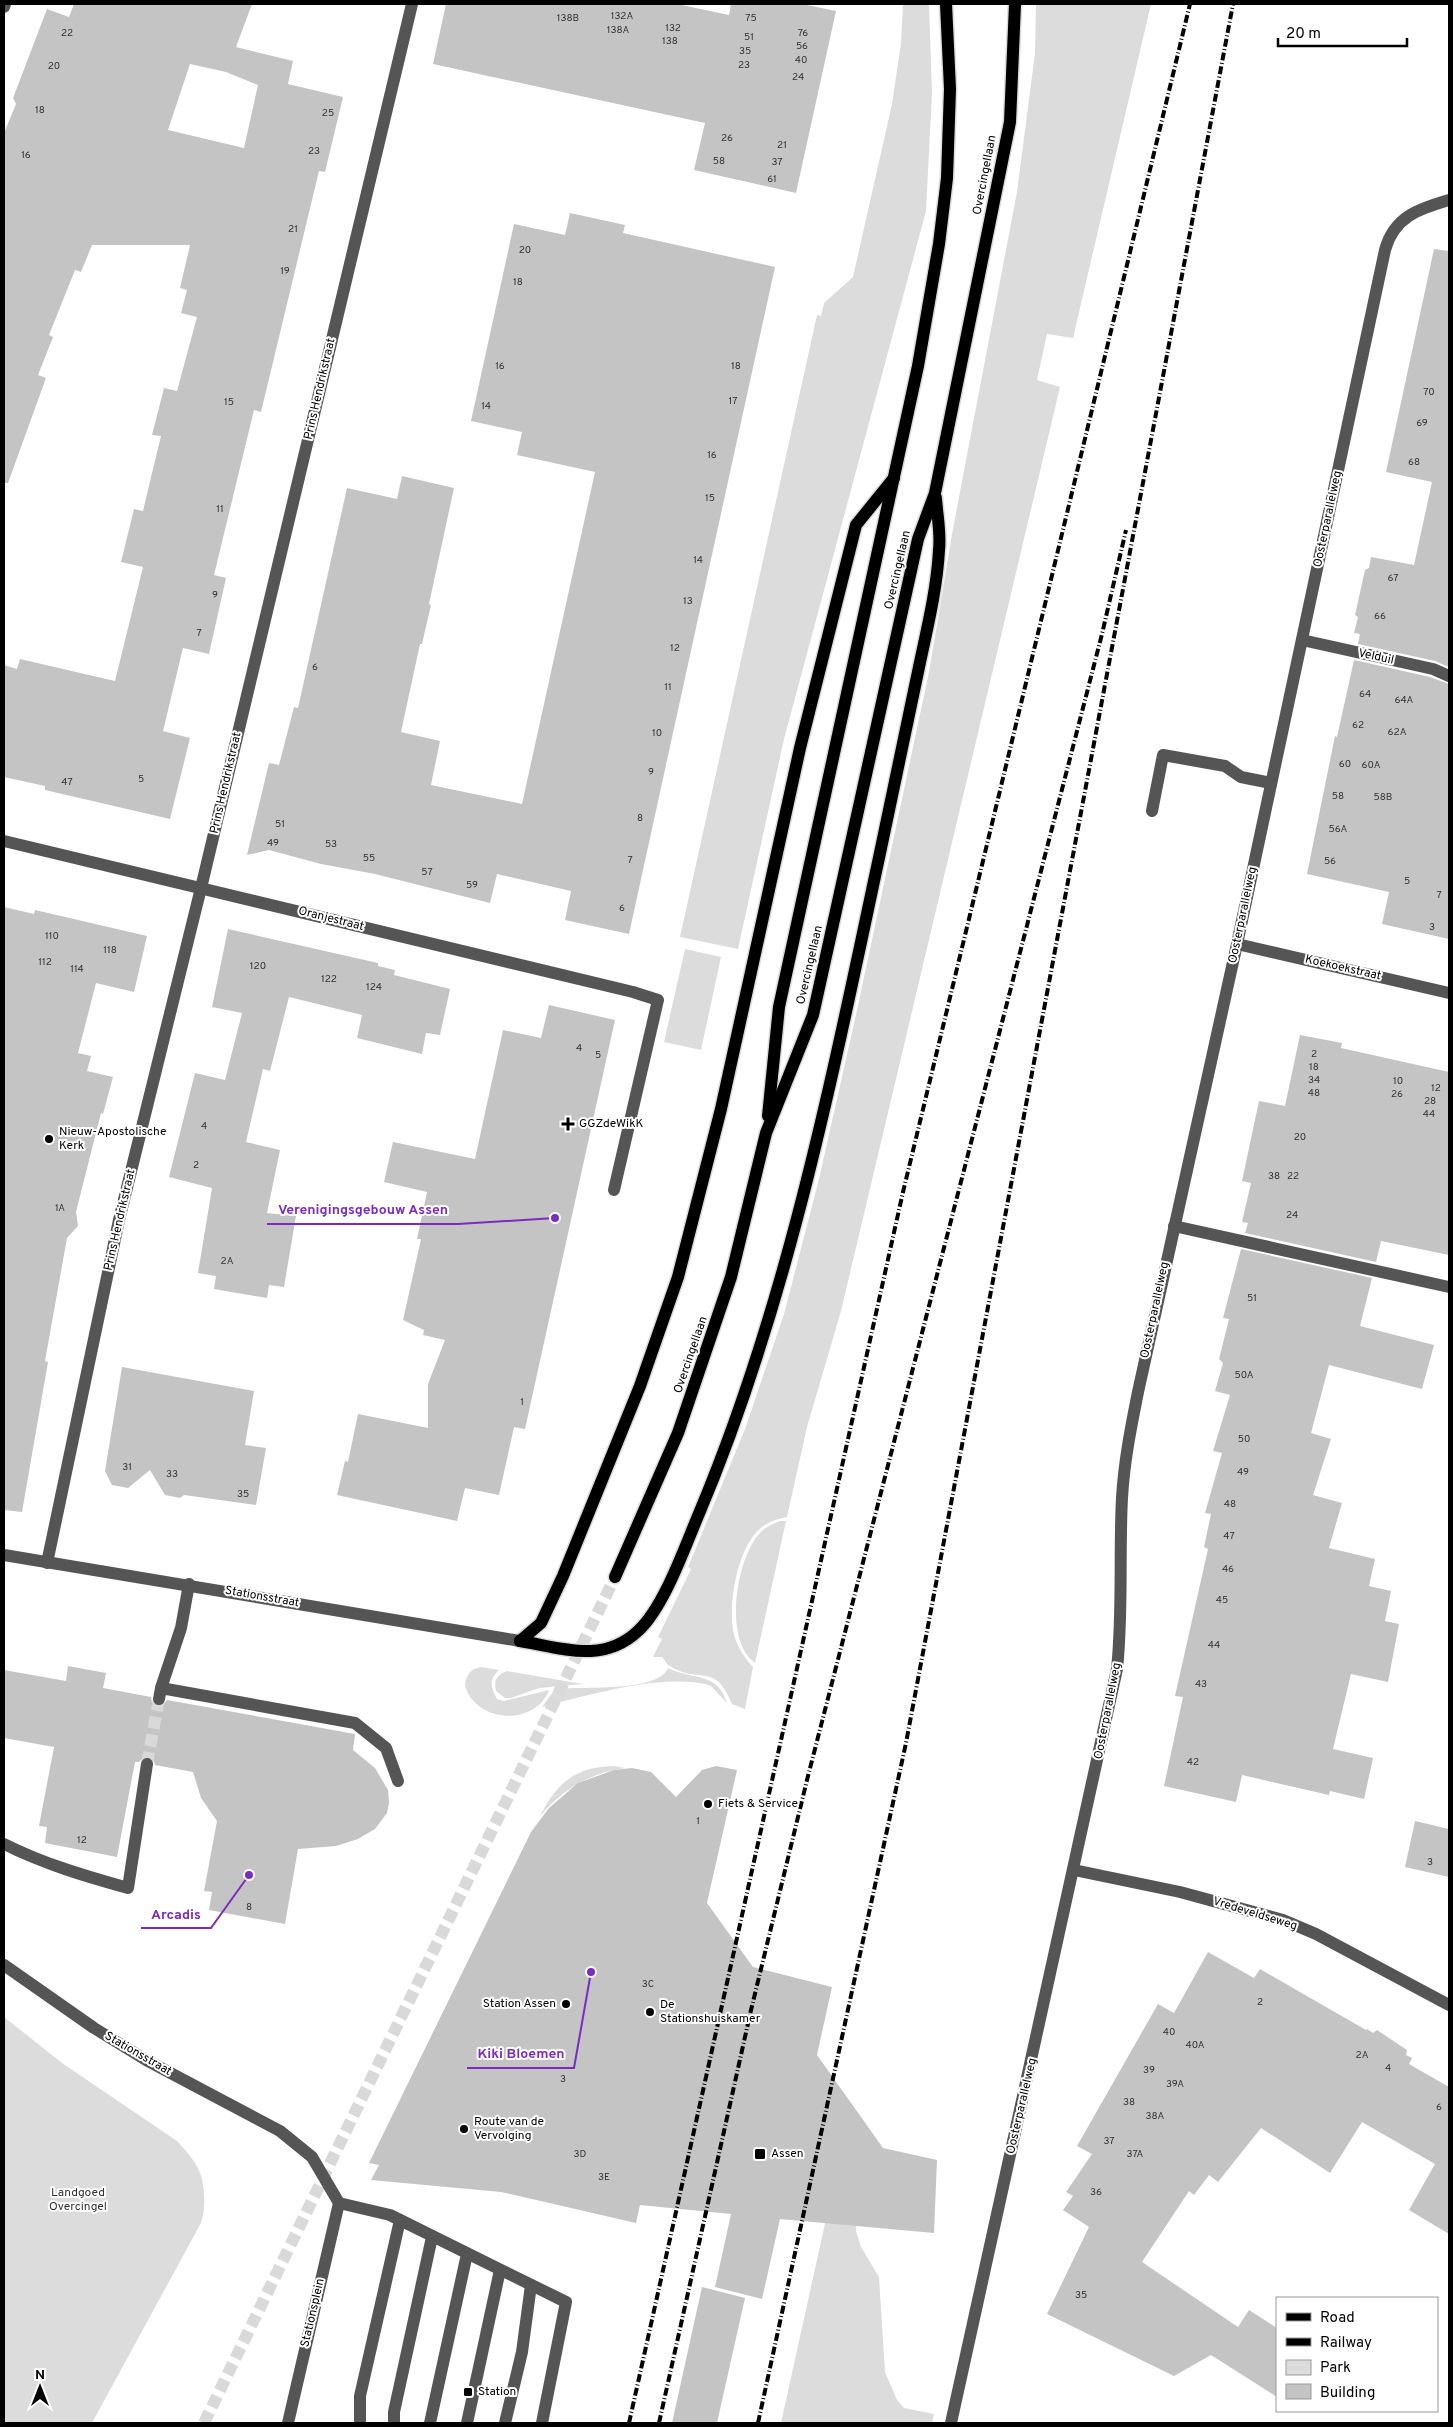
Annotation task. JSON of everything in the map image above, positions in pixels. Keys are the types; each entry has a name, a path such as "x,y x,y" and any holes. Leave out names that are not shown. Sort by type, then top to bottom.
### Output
{"main road":[{"name":"Overcingellaan","path":"615,1577 678,1433 705,1358 731,1277 766,1133 779,1007 918,366 942,216 946,178 950,89 946,4"},
{"name":"Overcingellaan","path":"766,1133 813,1015 918,539 935,493 1010,122 1015,4"},
{"path":"520,1641 541,1623 567,1567 633,1404 678,1277 721,1109 800,748 856,525 894,478"},
{"path":"520,1641 584,1652 605,1650 624,1643 650,1619 680,1559 737,1419 779,1286 818,1134 850,994 926,633 940,549 935,493"}],"street":[{"name":"Prins Hendrikstraat","path":"47,1563 119,1220 201,888 412,4"},
{"name":"Oosterparallelweg","path":"951,2423 1117,1669 1121,1638 1122,1500 1125,1455 1237,944 1385,250 1394,227 1414,212 1449,200"},
{"name":"Velduil","path":"1302,640 1433,669 1449,676"},
{"path":"1152,812 1163,755 1225,766 1241,777 1271,783"},
{"name":"Oranjestraat","path":"4,841 623,989 658,1000 614,1190"},
{"name":"Koekoekstraat","path":"1237,944 1449,993"},
{"path":"1174,1226 1449,1286"},
{"name":"Stationsstraat","path":"4,1555 189,1584 520,1641"},
{"path":"189,1584 181,1628 160,1693 355,1723 386,1748 398,1781"},
{"path":"4,1844 33,1858 78,1874 128,1888 148,1764"},
{"name":"Vredeveldseweg","path":"1074,1870 1180,1892 1284,1920 1343,1948 1449,2006"},
{"name":"Stationsstraat","path":"4,1965 94,2028 146,2060 280,2131 312,2157 339,2203"},
{"path":"339,2203 385,2213 566,2302 542,2423"},
{"name":"Stationsplein","path":"288,2423 339,2203"},
{"path":"360,2423 360,2396 400,2220"},
{"path":"394,2423 394,2412 432,2237"},
{"path":"430,2423 467,2254"},
{"path":"467,2423 500,2270"},
{"path":"505,2423 522,2352 531,2285"}],"green space":[{"path":"903,4 929,4 932,93 926,211 784,739 738,949 680,937 817,315 821,316 824,303 853,277 892,104 901,43"},
{"path":"1036,4 1151,4 1073,338 1047,334 1037,380 1060,387 841,1311 807,1427 787,1517 768,1523 753,1536 740,1563 736,1579 732,1611 735,1638 738,1646 753,1667 745,1709 732,1704 726,1691 713,1678 681,1671 669,1665 662,1657 653,1657 662,1639 658,1637 691,1569 688,1567 745,1429 784,1314 819,1179 929,672 952,534 1017,192 1035,53"},
{"path":"685,949 721,957 701,1050 664,1042"},
{"path":"780,1521 786,1521 755,1663 745,1652 739,1637 736,1619 736,1599 739,1579 752,1545 762,1531"},
{"path":"481,1667 499,1670 492,1680 493,1691 497,1699 504,1701 549,1690 542,1702 532,1710 519,1715 506,1716 493,1713 481,1707 471,1698 465,1686 469,1673"},
{"path":"668,1668 711,1681 723,1693 727,1703 711,1686 687,1682 666,1682 623,1687 542,1707 555,1689 634,1685 661,1676"},
{"path":"507,1671 583,1684 539,1688 511,1698 505,1698 496,1691 495,1684 498,1676"},
{"path":"613,1766 625,1768 600,1774 578,1784 558,1798 540,1816 553,1794 569,1779 588,1770"},
{"name":"Landgoed Overcingel","path":"4,2017 62,2063 177,2141 193,2160 202,2178 204,2204 201,2223 92,2423 4,2423"},
{"path":"828,2210 856,2219 856,2231 861,2247 879,2277 885,2372 897,2400 904,2408 934,2414 932,2423 781,2423"}],"building":[{"path":"74,4 252,4 236,47 293,61 288,84 343,97 325,172 319,171 261,412 254,410 214,575 226,578 209,654 183,648 163,731 190,738 170,819 45,790 45,786 4,777 4,665 17,669 20,659 115,681 143,567 121,562 134,509 143,511 161,436 152,435 164,388 177,391 197,317 181,313 187,290 180,288 190,245 92,245 81,272 75,270 49,335 53,337 38,375 46,378 8,483 4,483 4,133 16,104 13,98 47,9 69,17","holes":["190,64 226,72 258,85 244,148 168,130"]},
{"path":"446,4 677,4 729,15 731,4 802,4 836,11 796,193 694,170 705,123 433,64"},
{"path":"570,213 625,225 623,233 775,267 629,934 565,920 571,891 497,874 490,903 269,850 247,855 269,763 279,765 294,707 298,708 347,488 397,499 402,476 454,488 429,604 431,605 422,644 420,644 401,732 440,741 431,785 522,804 595,472 517,455 522,432 471,421 514,224 565,235"},
{"path":"1434,249 1449,251 1449,667 1435,661 1358,644 1360,634 1354,633 1358,617 1355,615 1365,570 1369,568 1371,557 1414,565 1432,482 1386,472"},
{"path":"1354,660 1430,677 1449,684 1449,939 1382,924 1389,892 1307,874 1335,736 1337,737"},
{"path":"4,907 34,914 35,910 147,936 134,992 96,983 78,1053 91,1056 87,1071 113,1077 103,1114 101,1113 76,1212 78,1226 67,1238 45,1361 48,1362 22,1512 4,1510"},
{"path":"228,929 378,963 378,966 395,970 394,975 450,989 440,1035 426,1033 422,1054 357,1038 362,1015 289,997 270,1071 263,1069 246,1142 280,1150 267,1213 296,1216 284,1287 269,1285 267,1298 214,1289 216,1276 198,1273 212,1188 169,1177 195,1073 225,1080 242,1013 212,1007"},
{"path":"549,1005 615,1020 525,1429 514,1427 499,1495 465,1488 457,1521 337,1495 345,1461 348,1462 358,1414 428,1428 428,1384 445,1340 423,1335 424,1330 403,1320 421,1239 417,1239 427,1192 384,1182 393,1142 475,1159 503,1030 541,1038"},
{"path":"1300,1035 1342,1043 1341,1048 1449,1072 1449,1255 1381,1241 1376,1262 1245,1233 1248,1223 1242,1222 1251,1183 1242,1181 1259,1101 1285,1106"},
{"path":"1241,1249 1372,1278 1360,1326 1434,1345 1422,1389 1329,1365 1311,1433 1331,1439 1313,1495 1342,1503 1329,1548 1375,1559 1369,1586 1391,1591 1385,1621 1399,1624 1388,1682 1351,1674 1333,1749 1373,1758 1364,1799 1330,1791 1329,1795 1242,1775 1236,1802 1164,1786 1183,1697 1175,1696 1208,1549 1204,1547 1211,1514 1205,1513 1222,1453 1213,1451 1230,1395 1215,1391 1223,1363 1219,1359 1229,1319 1223,1318"},
{"path":"122,1367 254,1391 245,1445 266,1448 256,1505 184,1495 180,1498 165,1495 150,1470 128,1488 112,1485 105,1471"},
{"path":"68,1666 106,1673 103,1688 151,1697 152,1702 157,1707 162,1706 167,1700 355,1734 353,1750 375,1768 388,1790 389,1803 387,1813 375,1829 358,1839 336,1846 298,1849 285,1924 209,1910 212,1892 204,1891 217,1821 201,1798 193,1772 155,1765 149,1756 144,1757 139,1762 135,1762 117,1857 45,1843 47,1827 39,1826 54,1747 4,1738 4,1670 66,1681"},
{"name":"Station Assen","path":"716,1766 737,1770 707,1903 753,1967 832,1987 817,2055 883,2148 937,2160 934,2233 780,2219 762,2299 715,2287 731,2214 640,2205 636,2223 501,2192 371,2180 379,2165 369,2163 531,1832 549,1808 578,1783 614,1770 632,1768 651,1772 676,1797 702,1770"},
{"path":"1415,1821 1449,1829 1449,1877 1405,1867"},
{"path":"1208,1952 1254,1978 1260,1969 1366,2030 1373,2033 1377,2030 1407,2050 1406,2055 1412,2058 1409,2064 1449,2087 1449,2234 1409,2210 1435,2164 1362,2122 1330,2173 1261,2128 1218,2182 1209,2175 1194,2195 1189,2191 1142,2262 1238,2327 1249,2310 1276,2327 1276,2396 1211,2355 1174,2376 1047,2314 1089,2227 1063,2210 1073,2196 1066,2192 1092,2154 1077,2146 1158,2004 1174,2013"},
{"path":"702,2287 745,2298 717,2423 672,2423"}],"tunnel":[{"path":"204,2423 615,1577"},
{"path":"147,1764 159,1699"}],"railway":[{"path":"629,2423 903,1192 1190,4"},
{"path":"758,2423 906,1743 1233,4"},
{"path":"659,2423 751,2010 808,1776 1102,634 1126,530"}],"place":[{"name":"GGZdeWikK","path":"568,1124"},
{"name":"Nieuw-Apostolische Kerk","path":"49,1139"},
{"name":"Verenigingsgebouw Assen","path":"555,1218"},
{"name":"Fiets & Service","path":"708,1804"},
{"name":"Arcadis","path":"249,1875"},
{"name":"Kiki Bloemen","path":"591,1972"},
{"name":"Station Assen","path":"566,2004"},
{"name":"De Stationshuiskamer","path":"650,2012"},
{"name":"Route van de Vervolging","path":"464,2129"},
{"name":"Assen","path":"760,2154"},
{"name":"Station","path":"468,2392"}]}
